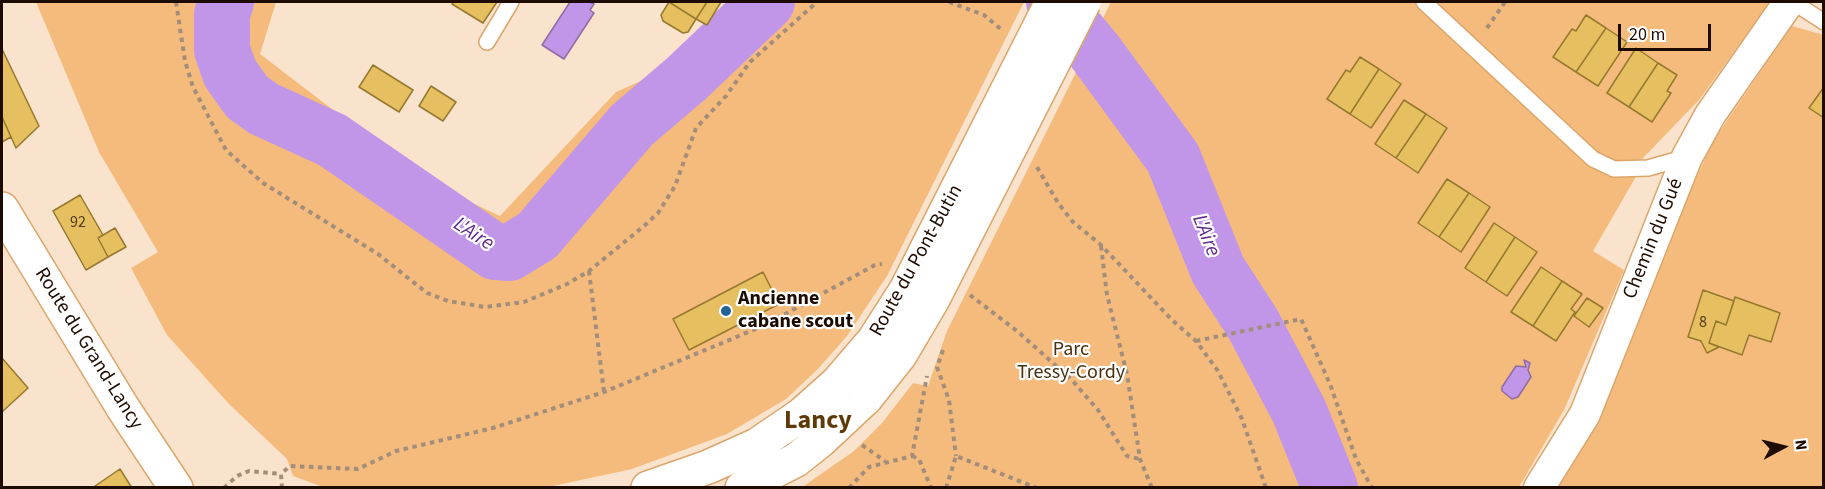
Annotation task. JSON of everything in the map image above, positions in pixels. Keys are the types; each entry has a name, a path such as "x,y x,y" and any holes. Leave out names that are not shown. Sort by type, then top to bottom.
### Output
{"main road":[{"name":"Route du Pont-Butin","path":"648,488 708,467 757,445 801,415 837,383 874,340 906,290 1052,2"},
{"name":"Route du Pont-Butin","path":"742,488 796,460 820,441 866,398 900,355 933,299 1084,2"},
{"name":"Route du Grand-Lancy","path":"2,209 123,408 176,488"}],"street":[{"name":"Chemin du Gué","path":"1539,488 1585,414 1688,157 1710,115 1791,2"}],"lane":[{"path":"487,42 511,2"},
{"path":"1424,2 1593,159 1614,169 1648,168 1688,157"},
{"path":"1791,2 1824,22"}],"path":[{"path":"176,2 185,62 190,78 201,106 226,150 263,183 378,254 427,292 469,306 501,306 541,296 589,271 658,213 675,186 696,128 726,96 750,62 818,2"},
{"path":"949,2 984,15 1006,35"},
{"path":"1473,49 1505,2"},
{"path":"1035,165 1053,195 1074,222 1101,245 1172,320 1196,340 1218,371 1242,419 1266,488"},
{"path":"1101,245 1107,295 1127,374 1140,459 1152,488"},
{"path":"224,488 237,476 249,471 281,474 290,466 358,469 396,451 494,428 604,392 763,326 875,265 890,263"},
{"path":"589,271 604,392"},
{"path":"966,293 1000,317 1071,379 1098,410 1127,456 1140,459"},
{"path":"1196,340 1301,319 1330,384 1356,459 1372,488"},
{"path":"945,342 937,367 949,400 956,456 946,488"},
{"path":"912,456 924,386"},
{"path":"856,442 885,461"},
{"path":"849,488 862,471 885,461 912,456 919,459 931,488"},
{"path":"956,456 1037,488"},
{"path":"281,474 282,488"}],"green space":[{"path":"36,2 276,2 260,54 366,135 445,190 500,216 616,92 688,60 732,2 1024,2 887,276 847,336 818,369 786,399 727,434 632,469 544,488 326,488 293,476 287,459 229,404 167,335 131,268 158,252 99,152"},
{"name":"Parc Tressy-Cordy","path":"1111,2 1770,2 1699,100 1643,158 1634,180 1593,251 1624,270 1564,410 1519,487 801,488 854,451 882,423 913,383 928,386 947,331"},
{"path":"1792,26 1824,35 1823,487 1555,488 1713,141"}],"shaded area":[{"path":"570,2 594,4 590,10 594,13 564,59 542,45"},
{"path":"1524,360 1530,363 1528,370 1531,377 1518,397 1512,399 1502,391 1502,387 1516,366 1526,367"}],"building":[{"path":"454,2 497,2 483,23 452,4"},
{"path":"669,2 707,2 696,19"},
{"path":"669,2 696,19 688,32 683,33 663,21 661,15"},
{"path":"707,2 721,2 707,25 696,19"},
{"path":"1586,15 1606,28 1576,72 1553,57 1572,29 1576,31"},
{"path":"1606,28 1627,42 1598,86 1576,72"},
{"path":"1636,48 1658,63 1629,107 1607,93"},
{"path":"2,49 39,126 16,148 2,117"},
{"path":"1360,57 1379,69 1350,114 1327,99 1346,70 1350,72"},
{"path":"1658,63 1677,75 1667,91 1671,93 1652,122 1629,107"},
{"path":"373,65 413,90 399,112 359,87"},
{"path":"1379,69 1401,84 1371,128 1350,114"},
{"path":"431,86 456,102 443,121 419,106"},
{"path":"1824,87 1824,118 1809,108"},
{"path":"1404,100 1426,114 1396,158 1375,144"},
{"path":"1426,114 1447,128 1418,173 1396,158"},
{"path":"2,117 11,137 2,142"},
{"path":"1447,179 1469,193 1439,237 1418,223"},
{"path":"1469,193 1490,207 1461,252 1439,237"},
{"path":"80,195 103,235 98,238 108,257 86,270 53,211"},
{"path":"1494,223 1515,237 1486,282 1465,268"},
{"path":"115,228 126,247 108,257 98,238"},
{"path":"1515,237 1537,252 1507,296 1486,282"},
{"path":"1541,267 1562,281 1533,326 1511,312"},
{"name":"Ancienne cabane scout","path":"763,272 779,304 689,350 673,319"},
{"path":"1562,281 1582,294 1571,309 1575,312 1556,341 1533,326"},
{"path":"1703,290 1734,301 1726,325 1716,321 1709,343 1719,347 1707,353 1701,341 1688,337"},
{"path":"1735,297 1780,313 1771,342 1749,335 1742,355 1709,343 1716,321 1726,325"},
{"path":"1587,298 1603,308 1589,327 1574,316"},
{"path":"2,358 28,388 2,412"},
{"path":"120,469 132,488 92,488"}],"waterway":[{"name":"L'Aire","path":"226,2 222,14 222,50 230,73 247,97 264,109 332,140 495,252 509,253 537,236 632,125 686,79 767,2"},
{"name":"L'Aire","path":"1054,2 1096,53 1173,158 1218,270 1253,324 1299,411 1330,488"}],"place":[{"name":"Ancienne cabane scout","path":"726,311"}],"district":[{"name":"Lancy","path":"818,422"}]}
